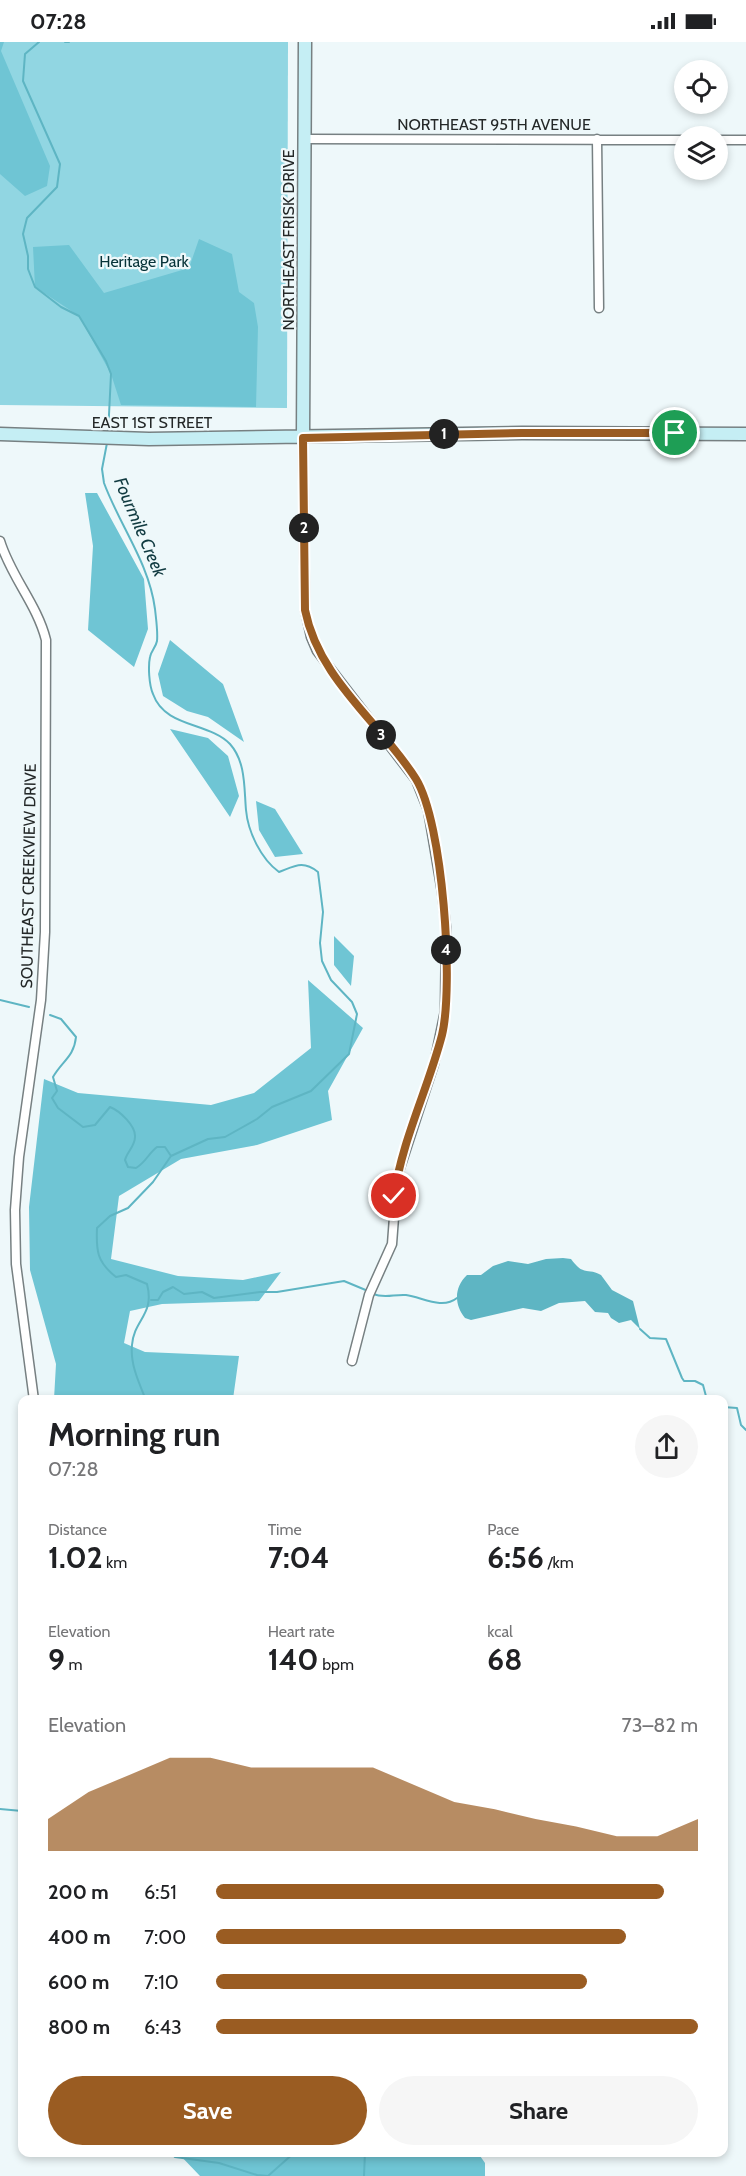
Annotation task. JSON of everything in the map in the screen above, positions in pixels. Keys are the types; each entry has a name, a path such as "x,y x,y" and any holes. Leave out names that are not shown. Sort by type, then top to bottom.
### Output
{"main road":[{"name":"NORTHEAST FRISK DRIVE","path":"303,438 305,42"},
{"name":"EAST 1ST STREET","path":"0,434 149,439 522,433 746,434"}],"street":[{"name":"NORTHEAST 95TH AVENUE","path":"304,139 674,140"},
{"path":"597,139 599,308"},
{"path":"728,140 746,140"},
{"path":"303,438 305,610 311,637 338,681 420,787 430,821 446,927 443,1031 397,1177 392,1244 369,1295 352,1361"},
{"name":"SOUTHEAST CREEKVIEW DRIVE","path":"0,541 12,572 34,608 46,640 45,932 40,1008 19,1157 15,1210 16,1264 33,1395"}],"green space":[{"name":"Heritage Park","path":"0,42 288,42 287,408 0,405"}],"shaded area":[{"path":"0,42 4,42 1,51 50,166 47,186 25,196 0,174"},
{"path":"199,239 232,254 239,292 254,303 258,327 256,407 121,405 111,374 79,316 35,287 33,247 69,245 104,293 189,268"},
{"path":"85,493 97,493 144,579 148,629 134,667 88,630 93,546"},
{"path":"170,640 223,684 244,742 208,717 187,711 163,696 158,674"},
{"path":"170,729 208,738 228,756 239,796 230,817"},
{"path":"256,801 275,809 303,854 275,857 259,830"},
{"path":"334,936 354,956 351,986 334,965"},
{"path":"308,980 363,1028 328,1091 332,1120 257,1145 181,1159 119,1196 111,1259 178,1276 243,1280 281,1272 259,1301 162,1304 130,1311 124,1343 145,1352 239,1356 234,1395 54,1395 56,1364 30,1270 29,1207 44,1079 78,1093 211,1105 254,1093 311,1048"},
{"path":"546,1259 571,1259 583,1270 601,1275 612,1290 633,1301 640,1329 631,1320 619,1323 608,1313 595,1312 585,1301 559,1303 541,1311 523,1308 471,1320 465,1318 461,1313 457,1296 460,1285 467,1275 481,1275 493,1266 508,1261 528,1264"},
{"path":"182,2157 481,2157 485,2163 485,2176 200,2176"}],"waterway":[{"name":"Fourmile Creek","path":"39,42 25,54 23,81 60,164 57,187 27,218 23,234 28,256 28,269 35,287 61,307 79,316 106,361 111,374 108,435"},
{"name":"Fourmile Creek","path":"107,443 102,469 104,483 140,560 152,592 157,629 157,641 149,665 153,694 167,713 221,737 235,751 242,767 249,827 256,844 272,867 279,872 303,865 318,872 323,912 320,943 322,961 331,980 352,1002 357,1014 349,1054 311,1091 272,1107 257,1119 225,1137 208,1139 171,1156 153,1182 128,1208 110,1216 97,1228 99,1255 110,1272 116,1277 126,1275 147,1284 148,1303 136,1329 132,1345 132,1359 144,1395"},
{"path":"0,1000 29,1007"},
{"path":"50,1015 61,1019 76,1037 73,1049 53,1077 57,1091 52,1098 58,1108 83,1127 95,1125 110,1107 123,1115 135,1133 134,1143 125,1160 128,1167 139,1166 157,1147 165,1147 171,1156"},
{"path":"151,1300 158,1300 163,1292 173,1287 184,1294 202,1292 214,1298 277,1292 344,1281 368,1291"},
{"path":"373,1294 406,1295 438,1303 457,1298"},
{"path":"640,1329 650,1338 666,1339 684,1381 695,1381 703,1385 706,1395"},
{"path":"728,1407 737,1408 741,1425 746,1430"},
{"path":"0,1809 18,1811"},
{"name":"Fourmile Creek","path":"175,2157 219,2163 257,2175 268,2176 289,2157"},
{"name":"Fourmile Creek","path":"364,2176 365,2157"}],"route":[{"path":"394,1196 405,1145 434,1064 443,1031 446,927 442,892 428,810 416,780 338,681 317,651 311,637 305,610 303,438 522,433 675,433"}]}
